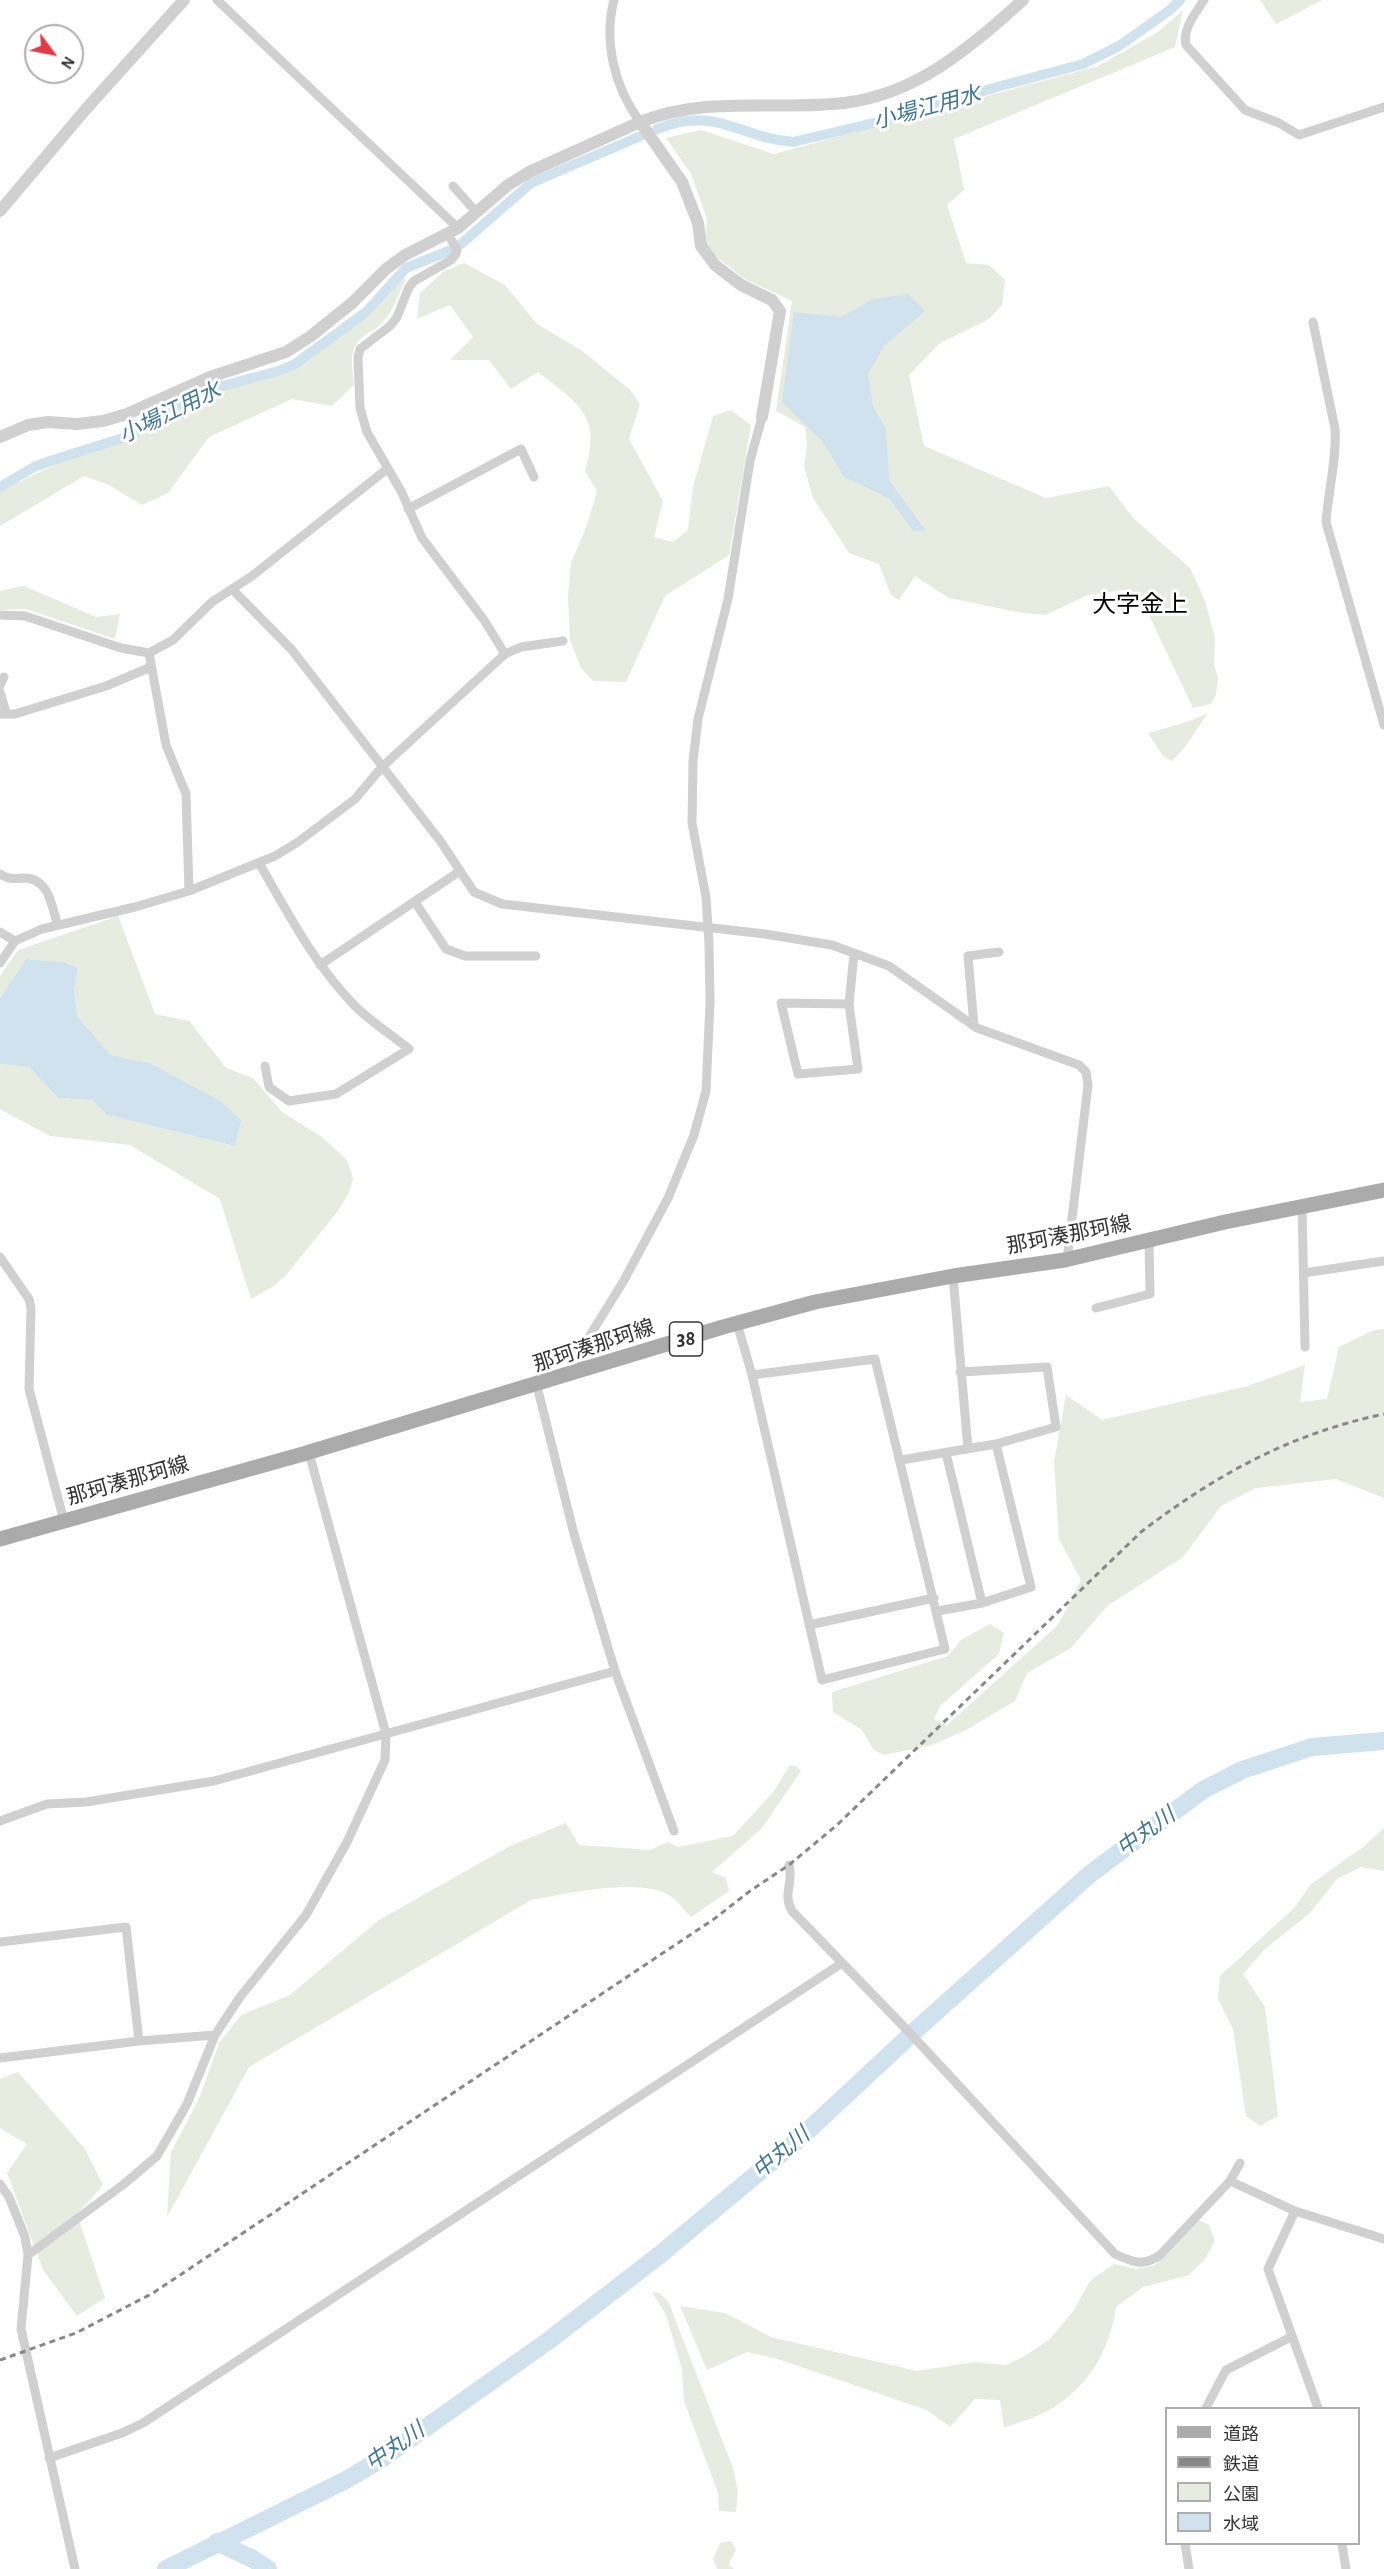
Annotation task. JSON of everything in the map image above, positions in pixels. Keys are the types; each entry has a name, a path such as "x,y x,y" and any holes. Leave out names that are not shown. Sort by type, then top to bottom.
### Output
{"main road":[{"name":"那珂湊那珂線","path":"0,1539 309,1453 537,1386 737,1323 815,1302 952,1276 1067,1260 1225,1222 1384,1190"}],"street":[{"path":"0,211 86,109 184,0"},
{"path":"217,0 438,208 453,231 456,254 451,260 414,281 409,287 397,317 390,326 360,349 358,358 360,408 363,421 428,549 484,620 506,654"},
{"path":"584,1370 579,1353 623,1282 665,1206 701,1113 709,1066 710,1002 706,897 692,823 695,741 704,691 728,599 750,461 762,417 780,311 772,300 741,285 715,265 701,246 698,223 682,182 628,106 617,78 609,20 614,0"},
{"path":"0,437 28,425 48,422 77,424 103,421 127,414 210,377 286,352 311,336 352,303 386,269 405,255 453,231 508,185 529,172 640,122 658,115 701,106 844,103 886,93 925,77 946,64 1023,0"},
{"path":"1204,0 1188,27 1184,38 1186,45 1245,110 1279,123 1299,135 1384,107"},
{"path":"453,186 477,213"},
{"path":"1313,322 1336,444 1328,492 1326,522 1384,725"},
{"path":"408,509 521,448 534,477"},
{"path":"0,615 25,616 121,648 149,653 173,640 212,602 387,469"},
{"path":"232,589 292,650 474,892 502,904 623,916 832,945 889,966 974,1026 1079,1065 1086,1072 1089,1085 1067,1260"},
{"path":"0,963 15,941 57,924 135,907 189,891 259,862 298,842 355,799 382,767 506,654 520,647 562,641"},
{"path":"149,653 166,745 186,794 189,891"},
{"path":"0,692 3,713 15,714 106,686 151,666"},
{"path":"259,862 307,948 320,965 356,1007 410,1049 336,1094 289,1101 269,1087 265,1066"},
{"path":"320,965 460,871"},
{"path":"0,874 8,879 31,878 43,885 48,893 57,924"},
{"path":"415,902 446,949 465,956 536,956"},
{"path":"0,932 15,941"},
{"path":"974,1026 968,956 999,952"},
{"path":"849,1004 781,1004 798,1074 858,1069 849,1004 854,954"},
{"path":"1302,1206 1305,1347"},
{"path":"1096,1308 1150,1294 1149,1241"},
{"path":"0,1257 29,1299 29,1389 64,1521"},
{"path":"1304,1273 1384,1261"},
{"path":"952,1276 959,1332 960,1372 968,1449"},
{"path":"737,1323 752,1375 822,1680 945,1649 938,1611 875,1359 752,1375"},
{"path":"901,1460 996,1444 1056,1427 1047,1367 960,1372"},
{"path":"537,1386 574,1534 615,1671 674,1831"},
{"path":"938,1611 982,1603 1031,1587 996,1444"},
{"path":"28,2255 124,2184 157,2156 187,2104 214,2035 240,1997 306,1916 347,1842 385,1760 386,1734 309,1453"},
{"path":"946,1453 982,1603"},
{"path":"809,1625 934,1598"},
{"path":"0,1821 47,1804 86,1802 214,1781 615,1671"},
{"path":"789,1865 792,1879 787,1891 787,1901 792,1911 911,2034 1115,2254 1141,2264 1151,2262 1230,2181 1240,2163"},
{"path":"0,1942 126,1926 139,2041"},
{"path":"49,2458 122,2433 143,2423 842,1963"},
{"path":"0,2058 139,2041 214,2035"},
{"path":"1230,2181 1295,2211 1384,2239"},
{"path":"0,2184 9,2197 24,2237 28,2255 21,2329 75,2569"},
{"path":"1295,2211 1268,2270 1317,2407"},
{"path":"1207,2407 1226,2370 1291,2337"},
{"path":"1185,2545 1189,2569"},
{"path":"1342,2545 1346,2569"}],"green space":[{"path":"1260,0 1322,0 1276,24"},
{"path":"1183,10 1175,47 954,139 964,190 947,205 966,263 989,265 1005,280 1002,305 989,319 940,343 909,375 924,446 1046,498 1109,486 1133,518 1190,568 1205,601 1215,638 1214,665 1218,678 1216,695 1211,704 1193,708 1146,609 1139,600 1123,590 1088,595 1045,615 1017,612 949,598 915,576 899,600 891,595 879,564 849,553 813,498 804,466 807,445 805,427 776,411 792,301 743,278 705,247 707,219 691,174 666,138 701,130 774,154 1098,66 1158,32"},
{"path":"464,263 505,285 537,324 581,350 629,389 640,404 629,439 663,501 654,537 673,542 688,530 693,487 713,416 731,410 751,425 729,555 665,596 626,682 593,681 581,668 570,640 568,596 571,563 587,525 597,491 585,471 591,437 583,413 565,393 538,372 511,389 489,360 450,360 473,337 450,305 417,319 420,293 444,271"},
{"path":"401,275 406,280 395,304 381,324 364,336 355,346 352,358 354,385 332,406 292,399 209,437 168,493 142,505 109,485 84,476 0,526 0,491 73,456 128,438 216,391 279,374 297,365 372,310"},
{"path":"24,586 96,617 120,614 115,639 26,609 0,610 0,591"},
{"path":"1208,713 1185,747 1172,761 1163,756 1148,733 1187,722"},
{"path":"118,916 155,1014 189,1021 226,1068 253,1078 282,1112 322,1137 347,1160 353,1179 349,1192 338,1211 285,1276 274,1286 251,1299 220,1199 130,1145 50,1136 0,1109 0,1064 29,1067 58,1098 92,1100 107,1115 235,1146 240,1119 150,1063 111,1055 77,1016 74,990 78,968 63,962 26,959 0,998 0,976 18,950"},
{"path":"1384,1329 1384,1498 1336,1479 1256,1488 1221,1506 1183,1557 1107,1606 1071,1648 1027,1673 1015,1701 966,1730 932,1745 884,1755 874,1750 862,1730 833,1712 832,1692 948,1656 961,1640 990,1624 1004,1633 999,1654 940,1706 934,1719 947,1725 1058,1625 1081,1580 1059,1539 1054,1462 1066,1395 1102,1420 1248,1386 1305,1365 1300,1402 1327,1399 1339,1347 1374,1330"},
{"path":"789,1766 796,1766 801,1771 762,1828 712,1872 726,1878 729,1891 691,1917 672,1897 659,1891 643,1888 603,1888 531,1900 249,2067 167,2217 171,2152 199,2099 219,2043 241,2015 290,1995 379,1920 510,1846 566,1823 579,1845 650,1850 668,1842 678,1847 733,1836 774,1791"},
{"path":"1384,1828 1384,1871 1361,1867 1337,1879 1310,1913 1265,1949 1243,1974 1265,2007 1278,2116 1260,2126 1246,2116 1233,2029 1218,1999 1220,1976 1295,1907 1311,1884 1363,1847"},
{"path":"18,2072 85,2149 103,2185 77,2214 105,2298 77,2316 43,2270 7,2173 27,2144 0,2128 0,2079"},
{"path":"1198,2220 1209,2225 1215,2241 1205,2259 1189,2275 1143,2287 1116,2307 1109,2338 1096,2366 1087,2378 1051,2409 1004,2428 1000,2400 975,2399 950,2427 927,2410 778,2359 747,2352 707,2370 680,2306 725,2313 771,2337 917,2371 975,2362 1006,2365 1025,2356 1050,2339 1074,2310 1090,2281 1114,2264 1136,2269 1155,2265"},
{"path":"652,2292 659,2293 668,2301 733,2468 738,2492 736,2512 719,2511 718,2493 684,2401 682,2369 666,2315"},
{"path":"731,2541 736,2549 729,2564 734,2569 717,2569 713,2559 720,2543"}],"water":[{"path":"908,294 925,311 884,346 868,374 873,406 886,429 889,480 926,531 913,531 890,499 844,477 823,442 782,402 794,312 841,317 873,299"},
{"path":"26,959 63,962 78,968 74,990 77,1016 111,1055 150,1063 220,1101 241,1120 235,1146 107,1115 92,1100 58,1098 29,1067 0,1064 0,998"}],"waterway":[{"name":"小場江用水","path":"657,129 678,122 712,121 773,139 793,142 899,117 1083,64 1119,46 1170,10 1180,0"},
{"name":"小場江用水","path":"461,244 531,183 643,135"},
{"name":"小場江用水","path":"0,487 34,467 126,437 215,388 278,371 295,364 366,312 406,268 451,250"},
{"name":"中丸川","path":"166,2569 346,2480 383,2458 548,2341 657,2257 799,2139 917,2029 1090,1874 1203,1790 1242,1770 1312,1747 1384,1741"},
{"path":"217,2542 253,2559 268,2569"}],"railway":[{"path":"0,2360 76,2333 153,2293 714,1919 789,1865 837,1825 1141,1532 1169,1511 1226,1474 1286,1445 1350,1422 1384,1414"}],"district":[{"name":"大字金上","path":"1140,605"}]}
